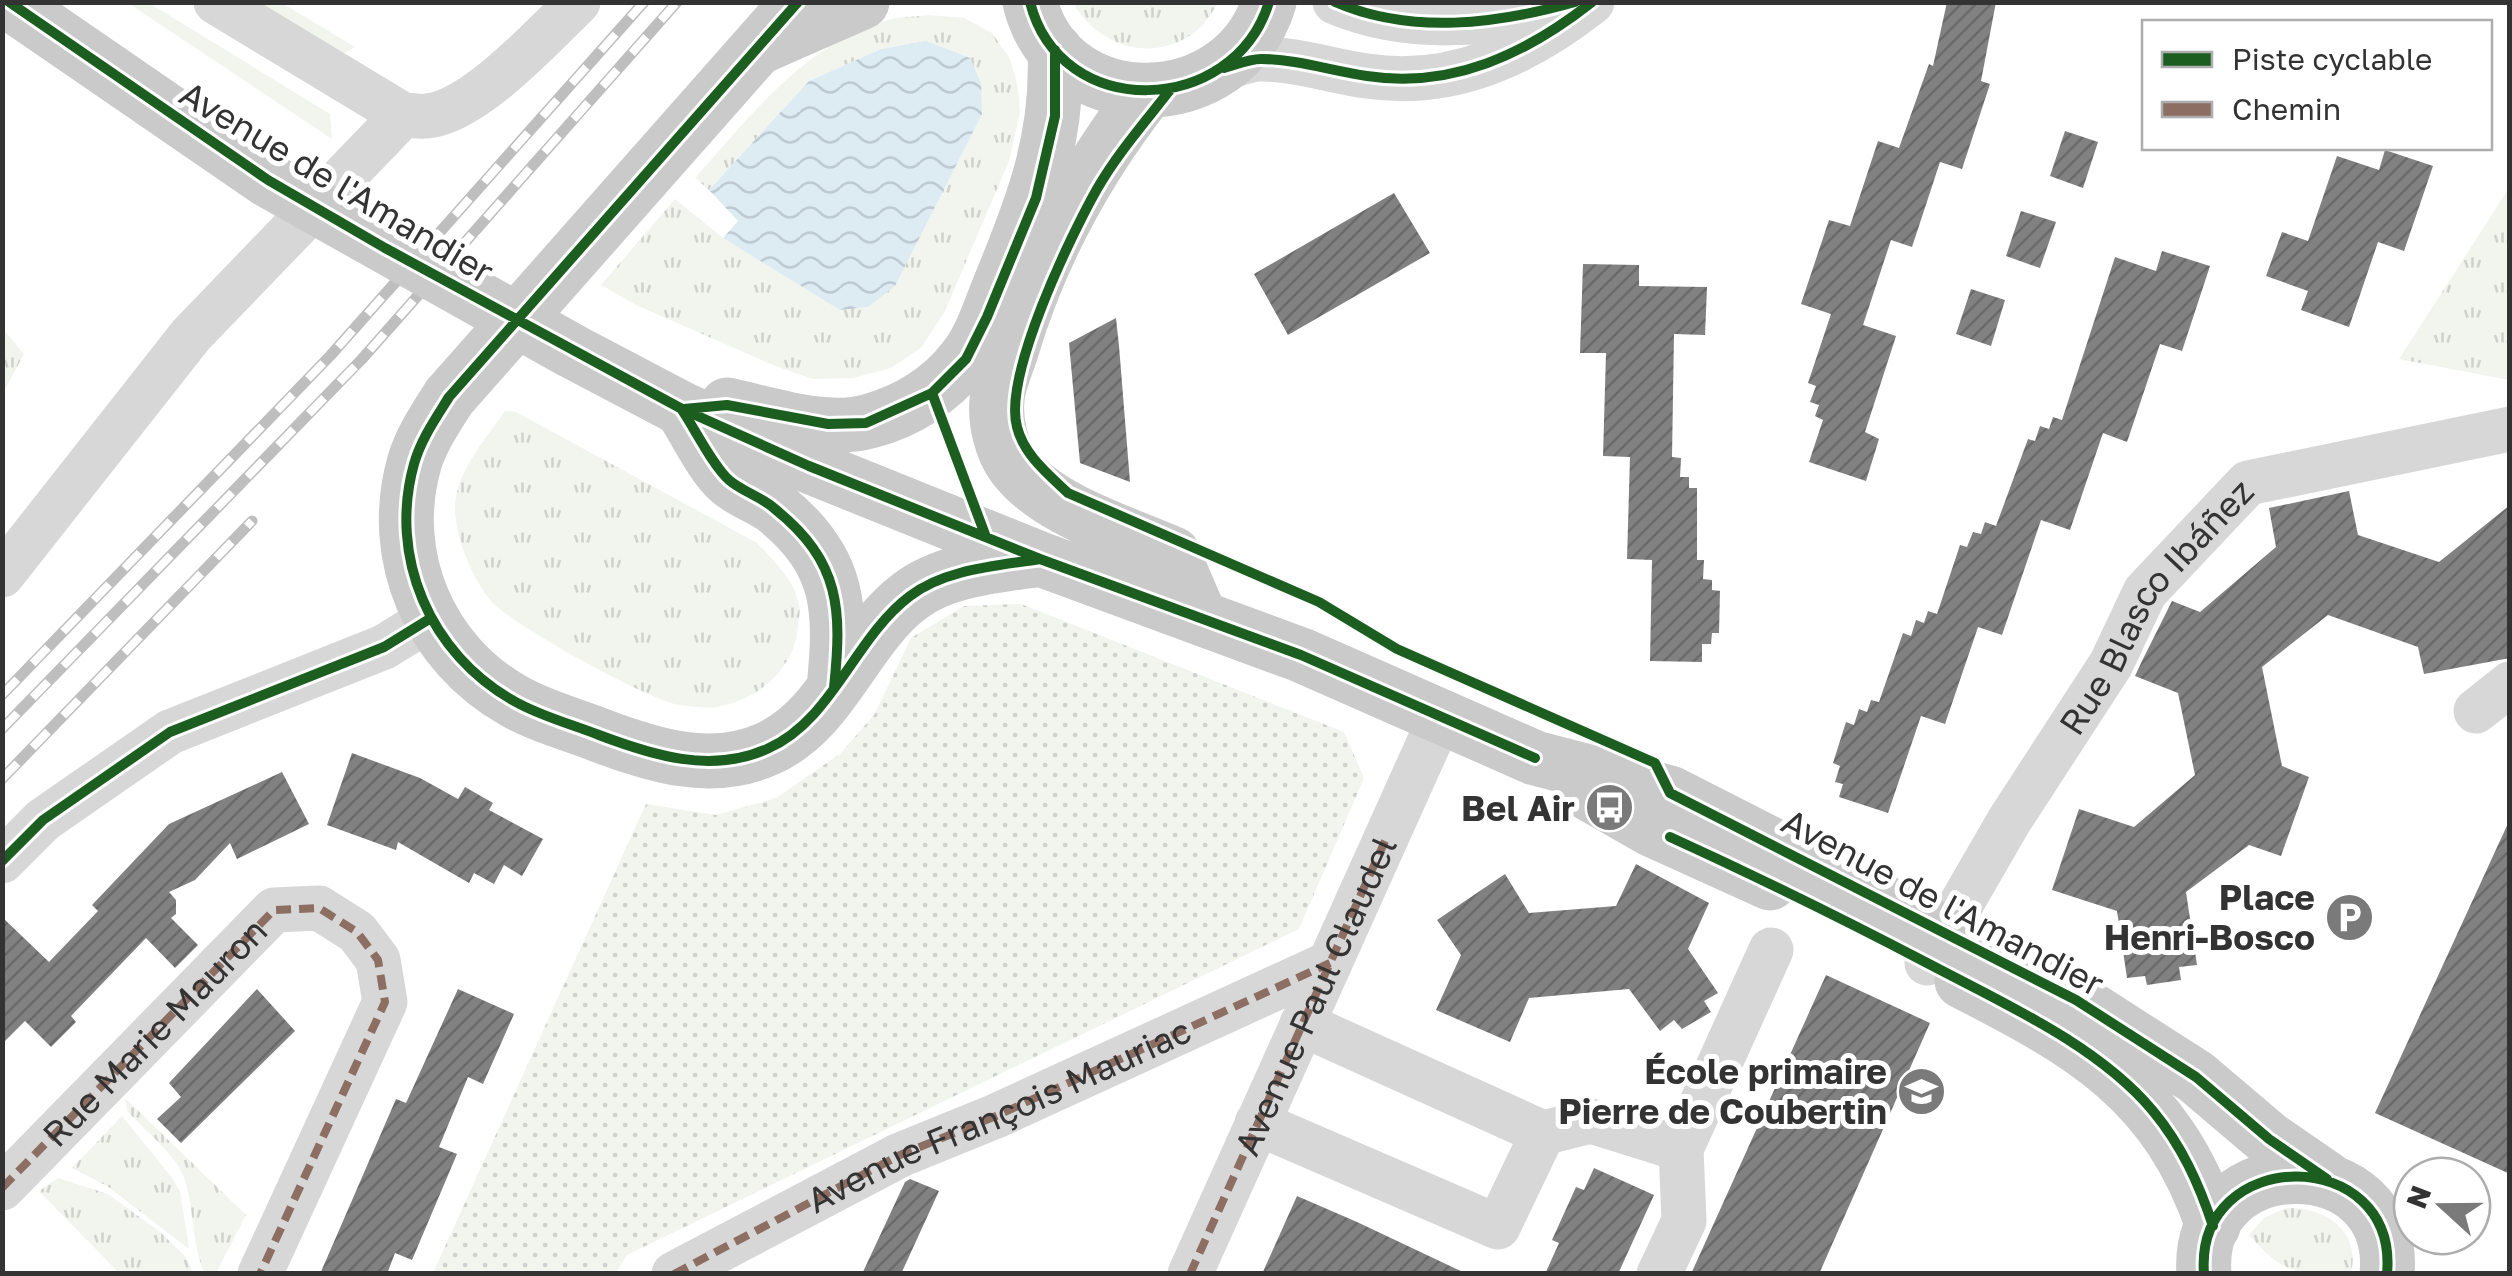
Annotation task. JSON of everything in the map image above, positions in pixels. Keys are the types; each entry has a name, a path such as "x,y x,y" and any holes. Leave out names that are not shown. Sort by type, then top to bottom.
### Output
{"main road":[{"name":"Avenue de l'Amandier","path":"9,2 268,180 682,409 809,466 1040,559 1302,656 1534,758 1670,793 1937,947 2118,1076 2152,1110 2181,1150 2200,1186 2205,1260"},
{"path":"798,2 449,397 415,461 404,526 417,590 452,652 481,679 516,702 627,746 683,762 724,760 766,750 793,734 834,688 882,622 911,594 972,570 1040,559"},
{"path":"757,48 862,2"},
{"path":"1032,17 1082,72 1114,87 1147,92 1198,82 1224,68 1247,46 1270,2"},
{"path":"834,688 840,632 831,576 806,538 774,508 727,479 682,409 727,405 828,424 866,423 932,393 966,359 1036,198 1055,116 1032,17"},
{"path":"1147,92 1109,142 1053,242 1018,329 997,398 999,432 1012,463 1035,488 1062,505 1173,554 1200,617"},
{"name":"Avenue de l'Amandier","path":"1937,947 2076,1000 2196,1077 2269,1139 2360,1200 2384,1253"},
{"path":"2205,1260 2228,1204 2249,1186 2274,1176 2300,1174 2327,1179"},
{"path":"2384,1253 2432,1274"}],"street":[{"path":"216,2 403,115 429,116 456,107 498,78 578,2"},
{"path":"1335,2 1406,22 1451,23 1499,19 1575,2"},
{"path":"1224,68 1259,59 1370,77 1420,79 1463,74 1559,29 1592,2"},
{"path":"2,575 191,336 403,115"},
{"name":"Rue Blasco Ibáñez","path":"1937,947 2009,822 2111,664 2145,592 2248,483 2510,429"},
{"path":"2,861 43,820 170,732 384,647 431,618"},
{"name":"Avenue Paul Claudel","path":"1190,1274 1441,716"},
{"name":"Rue Marie Mauron","path":"2,1188 274,910 319,908 357,932 378,960 385,1002 260,1274"},
{"path":"1658,1274 1684,1220 1681,1148 1771,950"},
{"name":"Avenue François Mauriac","path":"674,1274 900,1155 996,1116 1330,962"},
{"path":"1302,1024 1544,1132 1591,1121 1681,1148"},
{"path":"1258,1123 1498,1227 1544,1132"}],"green space":[{"path":"128,3 149,3 330,114 332,139"},
{"path":"247,3 282,3 355,47 343,54"},
{"path":"1073,3 1218,3 1200,28 1183,39 1148,48 1130,47 1098,32"},
{"path":"930,15 964,18 992,33 1010,59 1020,113 1009,161 945,311 921,348 891,368 853,378 812,379 636,305 601,285 675,199 723,238 840,309 868,307 926,42 881,49 809,81 709,190 695,178 759,106 807,63 861,30 892,19"},
{"path":"2509,188 2509,380 2399,359"},
{"path":"3,329 24,354 3,393"},
{"path":"505,411 516,412 757,543 788,579 800,608 795,643 771,680 760,690 732,703 713,707 679,705 582,661 493,603 464,553 455,509 463,474"},
{"path":"1021,604 1344,732 1364,778 1299,929 627,1255 616,1273 433,1273 646,804 716,815 776,798 840,754 874,715 911,638 964,606"},
{"path":"125,1098 246,1215 216,1273 205,1273 201,1263 181,1171 127,1111"},
{"path":"122,1116 180,1192 189,1249 107,1186 72,1168"},
{"path":"58,1178 108,1194 160,1232 184,1255 194,1273 119,1273 39,1191"},
{"path":"2286,1208 2314,1212 2337,1224 2351,1245 2351,1273 2293,1270 2273,1258 2249,1235 2264,1218"}],"water":[{"path":"926,41 970,58 981,83 982,114 895,286 868,307 840,310 723,238 738,221 709,190 809,81 881,49"}],"building":[{"path":"1947,2 1996,2 1981,81 1990,84 1962,169 1940,162 1912,247 1891,240 1863,325 1896,336 1865,432 1879,439 1866,481 1809,462 1823,420 1815,416 1819,405 1810,402 1816,386 1808,383 1831,314 1801,304 1829,220 1850,226 1878,141 1899,148 1929,64 1933,66"},
{"path":"2065,131 2098,142 2083,188 2050,176"},
{"path":"2385,150 2433,166 2404,251 2378,242 2349,327 2301,310 2308,291 2266,276 2282,232 2308,241 2337,156 2379,170"},
{"path":"1394,193 1430,253 1288,335 1254,274"},
{"path":"2021,211 2056,222 2040,268 2006,256"},
{"path":"2162,251 2210,266 2182,351 2160,344 2127,442 2103,433 2070,530 2041,520 2002,635 1978,627 1945,724 1921,716 1888,813 1839,797 1843,784 1835,782 1840,766 1833,763 1846,722 1854,725 1859,709 1867,712 1871,700 1879,702 1903,633 1911,636 1916,620 1924,623 1928,611 1937,614 1960,545 1967,547 1973,532 1981,534 1985,522 1996,526 2028,439 2035,441 2040,426 2049,429 2053,417 2062,420 2115,257 2156,271"},
{"path":"1583,264 1639,265 1639,286 1707,287 1705,335 1674,334 1672,457 1681,458 1680,477 1689,477 1689,488 1697,488 1697,560 1704,560 1703,579 1712,580 1712,590 1720,591 1719,633 1712,633 1711,644 1702,644 1702,662 1650,661 1652,560 1627,559 1630,457 1603,456 1606,353 1580,353"},
{"path":"1971,289 2005,300 1991,346 1956,334"},
{"path":"1116,318 1130,482 1080,463 1069,343"},
{"path":"2349,491 2358,535 2439,562 2510,505 2510,658 2424,674 2418,647 2328,615 2262,667 2282,766 2309,777 2281,856 2249,845 2186,892 2197,965 2179,967 2181,980 2147,985 2145,976 2127,978 2117,911 2052,890 2079,809 2134,827 2195,775 2178,693 2135,676 2172,601 2200,612 2276,547 2269,508"},
{"path":"352,753 420,778 458,799 465,787 493,803 489,810 543,839 522,876 504,865 494,884 474,873 469,883 398,842 396,850 327,825"},
{"path":"282,772 309,824 237,859 230,843 195,880 169,892 176,900 176,914 171,918 198,945 175,968 146,938 71,1016 76,1022 51,1047 25,1021 2,1044 2,917 49,962 98,911 92,905 169,824"},
{"path":"2510,819 2510,1174 2492,1166 2492,1156 2470,1156 2375,1113"},
{"path":"1636,864 1709,903 1688,949 1718,993 1704,1001 1711,1012 1682,1029 1674,1020 1660,1031 1629,989 1529,998 1510,1042 1436,1010 1461,955 1437,920 1505,874 1529,913 1616,906"},
{"path":"1826,975 1930,1023 1819,1274 1691,1274"},
{"path":"257,989 295,1031 181,1143 157,1119 181,1097 169,1083"},
{"path":"458,989 514,1014 483,1084 468,1077 439,1147 457,1154 412,1260 395,1253 387,1274 320,1274 396,1099 406,1103"},
{"path":"1594,1168 1654,1195 1618,1274 1545,1274 1559,1243 1552,1240 1576,1187 1584,1190"},
{"path":"910,1179 939,1191 901,1274 862,1274 905,1182"},
{"path":"1297,1196 1357,1222 1467,1274 1262,1274"}],"railway":[{"path":"2,695 330,356 644,2"},
{"path":"2,729 362,359 677,2"},
{"path":"2,779 252,521"}],"marked path":[{"path":"1190,1274 1385,841"},
{"path":"2,1188 274,910 319,908 357,932 378,960 385,1002 260,1274"},
{"path":"674,1274 900,1155 996,1116 1330,963"}],"cycle path":[{"path":"9,2 268,180 682,409 809,466 1040,559 1301,655 1535,758"},
{"path":"798,2 449,397 417,455 407,499 412,567 423,600 459,657 514,701 661,755 725,760 767,749 790,736 826,699 890,613 924,587 972,570 1040,559"},
{"path":"1030,2 1047,41 1075,69 1110,85 1148,90 1186,84 1221,67 1250,40 1269,2"},
{"path":"1335,2 1394,19 1454,23 1515,16 1575,2"},
{"path":"1224,68 1261,59 1398,79 1458,72 1514,52 1592,2"},
{"path":"684,409 727,405 828,424 866,423 932,393 966,359 1036,198 1055,116 1055,50"},
{"path":"1170,90 1097,189 1056,272 1029,342 1015,404 1017,427 1031,455 1053,479 1068,493 1319,602 1397,649 1655,763 1670,793 2076,1000 2196,1077 2269,1139 2327,1179"},
{"path":"932,393 986,537"},
{"path":"682,410 723,474 770,505 797,529 825,568 836,611 834,688"},
{"path":"2,861 43,820 170,732 384,647 431,618"},
{"path":"1670,837 2020,1011 2106,1066 2153,1111 2173,1138 2213,1226"},
{"path":"2204,1274 2209,1231 2230,1201 2261,1183 2296,1176 2332,1183 2362,1201 2382,1231 2387,1274"}],"place":[{"name":"Bel Air","path":"1610,808"},
{"name":"Place Henri-Bosco","path":"2350,917"},
{"name":"École primaire Pierre de Coubertin","path":"1922,1091"}]}
